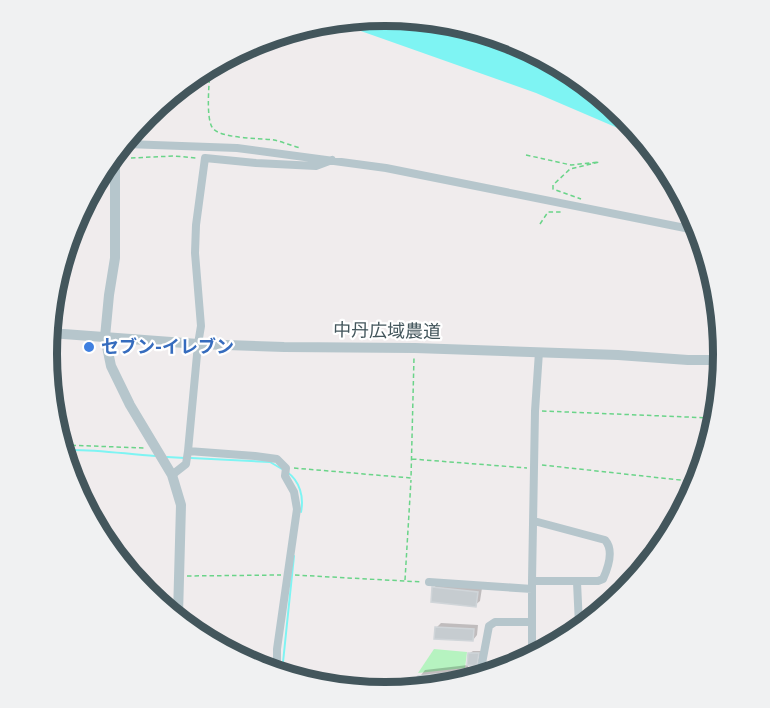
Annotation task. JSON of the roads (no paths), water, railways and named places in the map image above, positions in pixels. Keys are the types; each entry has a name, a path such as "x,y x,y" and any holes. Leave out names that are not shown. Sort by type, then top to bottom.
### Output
{"street":[{"path":"132,144 237,148 386,168 688,229"},
{"path":"172,475 186,464 188,451 201,326 195,244 205,158 316,166 332,160"},
{"path":"115,167 116,258 109,295 105,337 111,366 130,405 172,475 182,505 178,609"},
{"name":"中丹広域農道","path":"57,334 198,344 415,348 714,360"},
{"path":"532,648 538,352"},
{"path":"188,451 277,459 286,468 285,476 294,492 297,509 277,649 277,664"},
{"path":"429,582 532,585 603,579 609,559 608,542 534,521"},
{"path":"577,582 579,619"},
{"path":"481,668 489,626 495,622 531,622"}],"water":[{"path":"350,27 428,28 491,43 530,59 568,81 602,107 627,132 536,93"}],"waterway":[{"path":"71,450 155,456"},
{"path":"167,457 185,458"},
{"path":"191,458 270,462 282,469"},
{"path":"287,472 295,480 300,490 301,512"},
{"path":"283,666 294,556"}],"place":[{"name":"セブン-イレブン","path":"89,347"}]}
